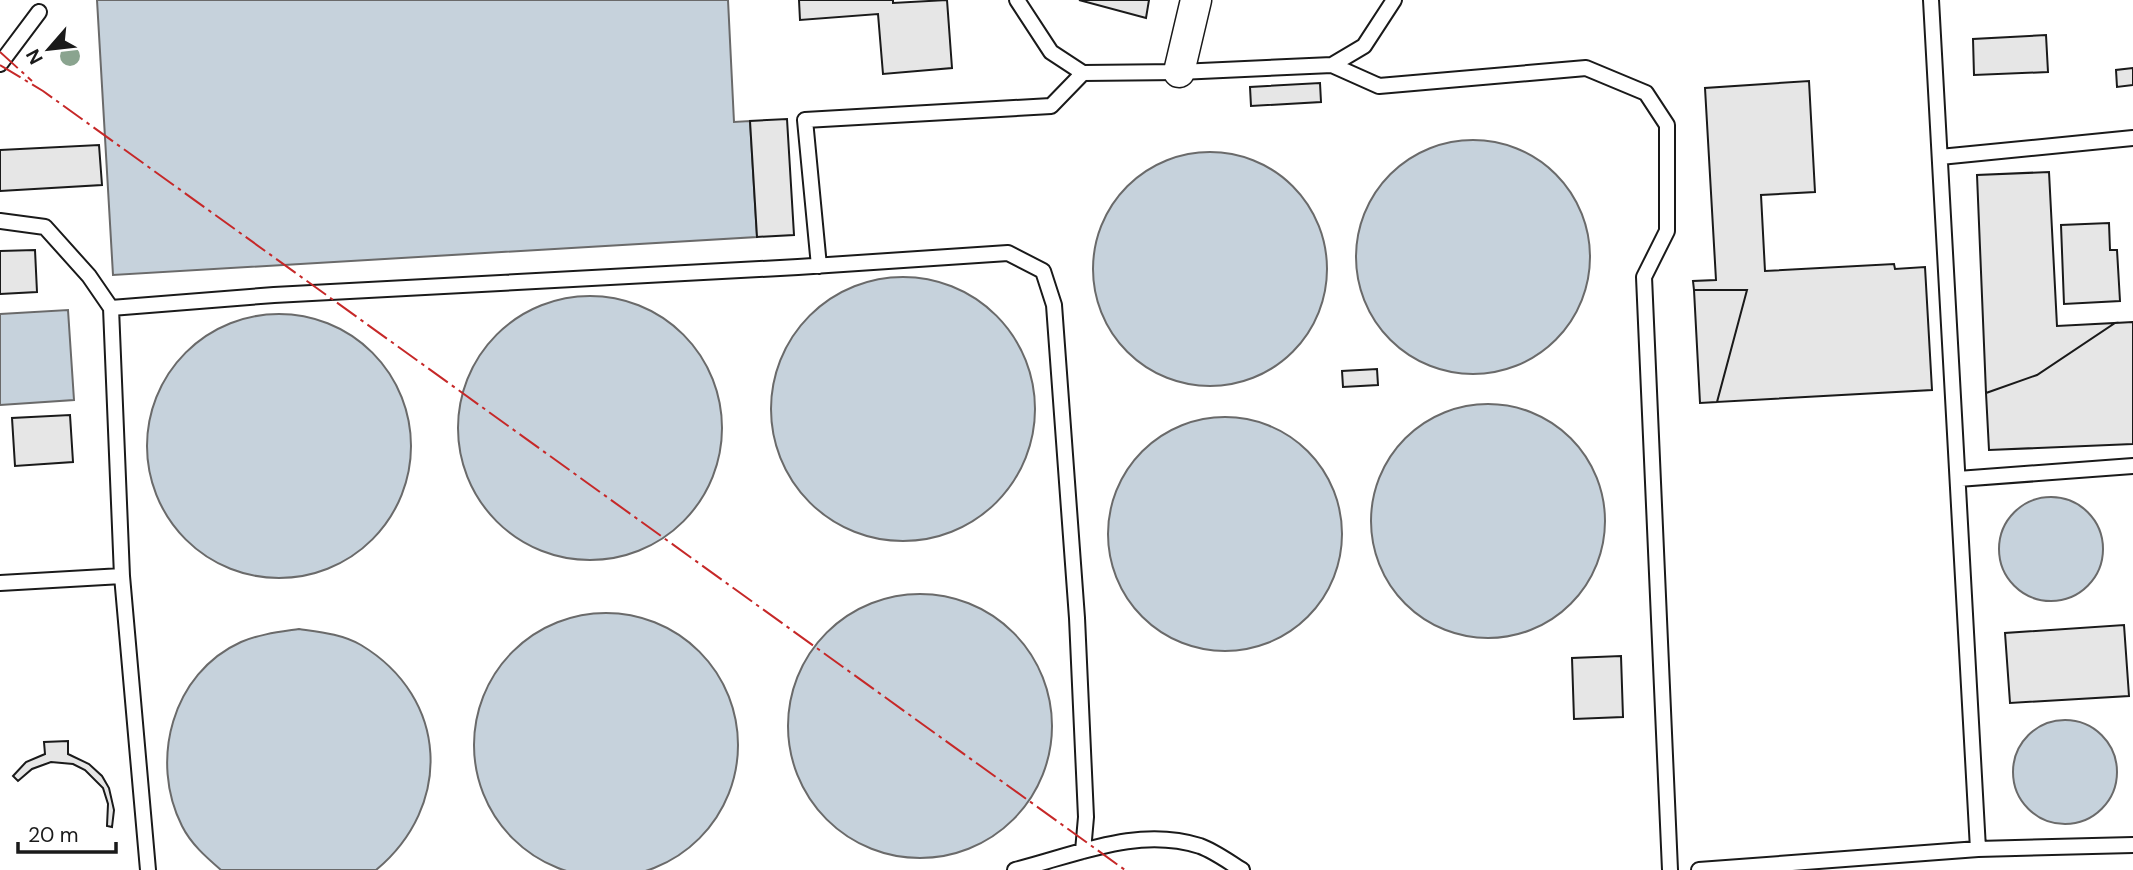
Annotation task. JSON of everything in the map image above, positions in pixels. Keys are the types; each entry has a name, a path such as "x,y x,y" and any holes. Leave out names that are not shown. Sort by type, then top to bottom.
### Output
{"street":[{"path":"1179,72 1196,0"}],"lane":[{"path":"1017,0 1051,52 1083,73 1332,65 1379,86 1586,68 1646,93 1667,125 1667,231 1644,277 1670,870"},
{"path":"1332,65 1364,46 1394,0"},
{"path":"1931,0 1978,849"},
{"path":"0,64 38,12"},
{"path":"819,265 805,120 1051,106 1083,73"},
{"path":"1940,157 2133,138"},
{"path":"0,222 45,228 89,276 111,309 122,576 148,870"},
{"path":"111,309 274,295 1009,253 1043,271 1054,305 1077,618 1086,817 1083,851"},
{"path":"1958,479 2133,466"},
{"path":"0,583 122,576"},
{"path":"1015,870 1108,843 1150,838 1201,846 1242,870"},
{"path":"1699,870 1978,849 2133,845"}],"shaded area":[{"path":"97,0 728,0 734,122 750,121 757,237 113,275"},
{"path":"1462,140 1484,140 1518,149 1556,174 1581,212 1588,234 1588,280 1581,302 1556,340 1528,360 1507,369 1484,374 1462,374 1439,369 1418,360 1399,348 1382,331 1361,291 1356,268 1356,246 1361,223 1370,202 1382,183 1399,166 1439,145"},
{"path":"1199,152 1221,152 1255,161 1293,186 1318,224 1325,246 1325,292 1318,314 1293,352 1265,372 1244,381 1221,386 1199,386 1176,381 1155,372 1136,360 1119,343 1098,303 1093,280 1093,258 1098,235 1107,214 1119,195 1136,178 1176,157"},
{"path":"916,277 965,292 987,307 1005,325 1025,358 1033,383 1033,435 1020,471 1005,493 987,511 965,526 929,539 890,541 841,526 819,511 801,493 786,471 773,435 771,396 786,347 801,325 819,307 841,292 877,279"},
{"path":"603,296 652,311 674,326 692,344 712,377 720,402 720,454 707,490 692,512 674,530 652,545 616,558 577,560 528,545 506,530 488,512 473,490 460,454 458,415 473,366 488,344 506,326 528,311 564,298"},
{"path":"68,310 74,400 0,405 0,314"},
{"path":"292,314 341,329 363,344 381,362 401,395 409,420 409,472 396,508 381,530 363,548 341,563 305,576 266,578 217,563 195,548 177,530 162,508 149,472 147,433 162,384 177,362 195,344 217,329 253,316"},
{"path":"1477,404 1499,404 1533,413 1571,438 1596,476 1603,498 1603,544 1596,566 1571,604 1543,624 1522,633 1499,638 1477,638 1454,633 1433,624 1414,612 1397,595 1376,555 1371,532 1371,510 1376,487 1385,466 1397,447 1414,430 1454,409"},
{"path":"1214,417 1236,417 1270,426 1308,451 1333,489 1340,511 1340,557 1333,579 1308,617 1280,637 1259,646 1236,651 1214,651 1191,646 1170,637 1151,625 1134,608 1113,568 1108,545 1108,523 1113,500 1122,479 1134,460 1151,443 1191,422"},
{"path":"2051,497 2071,501 2088,512 2099,529 2103,549 2099,569 2088,586 2071,597 2051,601 2031,597 2014,586 2003,569 1999,549 2003,529 2014,512 2031,501"},
{"path":"920,594 946,596 982,609 1004,624 1022,642 1042,675 1050,700 1050,752 1037,788 1022,810 1004,828 971,848 946,856 920,858 894,856 858,843 836,828 818,810 798,777 790,752 788,726 790,700 803,664 818,642 836,624 869,604 894,596"},
{"path":"606,613 632,616 656,623 699,652 728,695 735,719 738,745 735,771 728,795 699,838 656,867 632,874 606,877 580,874 556,867 513,838 484,795 477,771 474,745 477,719 484,695 513,652 556,623 580,616"},
{"path":"299,629 339,636 361,645 390,667 411,694 425,723 430,753 428,785 419,815 401,844 376,870 221,870 190,839 172,801 168,747 173,721 183,697 198,675 217,656 248,639"},
{"path":"2065,720 2085,724 2102,735 2113,752 2117,772 2113,792 2102,809 2085,820 2065,824 2045,820 2028,809 2017,792 2013,772 2017,752 2028,735 2045,724"}],"building":[{"path":"799,0 893,0 893,3 947,0 952,68 883,74 878,14 800,20"},
{"path":"1079,0 1149,0 1146,18"},
{"path":"2046,35 2048,72 1974,75 1973,39"},
{"path":"2133,68 2133,85 2117,87 2116,70"},
{"path":"1809,81 1815,192 1761,195 1765,271 1894,264 1895,269 1925,267 1932,390 1717,402 1747,290 1694,290 1693,281 1716,280 1705,88"},
{"path":"1320,83 1321,102 1251,106 1250,87"},
{"path":"787,119 794,235 757,237 750,121"},
{"path":"99,145 102,185 0,191 0,150"},
{"path":"2049,172 2057,326 2115,323 2037,375 1986,393 1977,175"},
{"path":"2109,223 2110,250 2117,250 2120,301 2064,304 2061,225"},
{"path":"35,250 37,292 0,294 0,251"},
{"path":"1694,290 1747,290 1717,402 1700,403"},
{"path":"2133,322 2133,444 1989,450 1986,393 2037,375 2115,323"},
{"path":"1377,369 1378,385 1343,387 1342,371"},
{"path":"70,415 73,462 15,466 12,418"},
{"path":"2124,625 2129,696 2010,703 2005,633"},
{"path":"1621,656 1623,717 1574,719 1572,658"},
{"path":"68,741 68,754 89,764 102,776 109,788 114,810 112,827 107,826 108,804 103,788 85,770 73,764 51,762 32,769 18,781 13,776 26,762 45,754 44,742"}],"power":[{"path":"0,52 32,81"},
{"path":"0,65 43,91 1125,870"}]}
